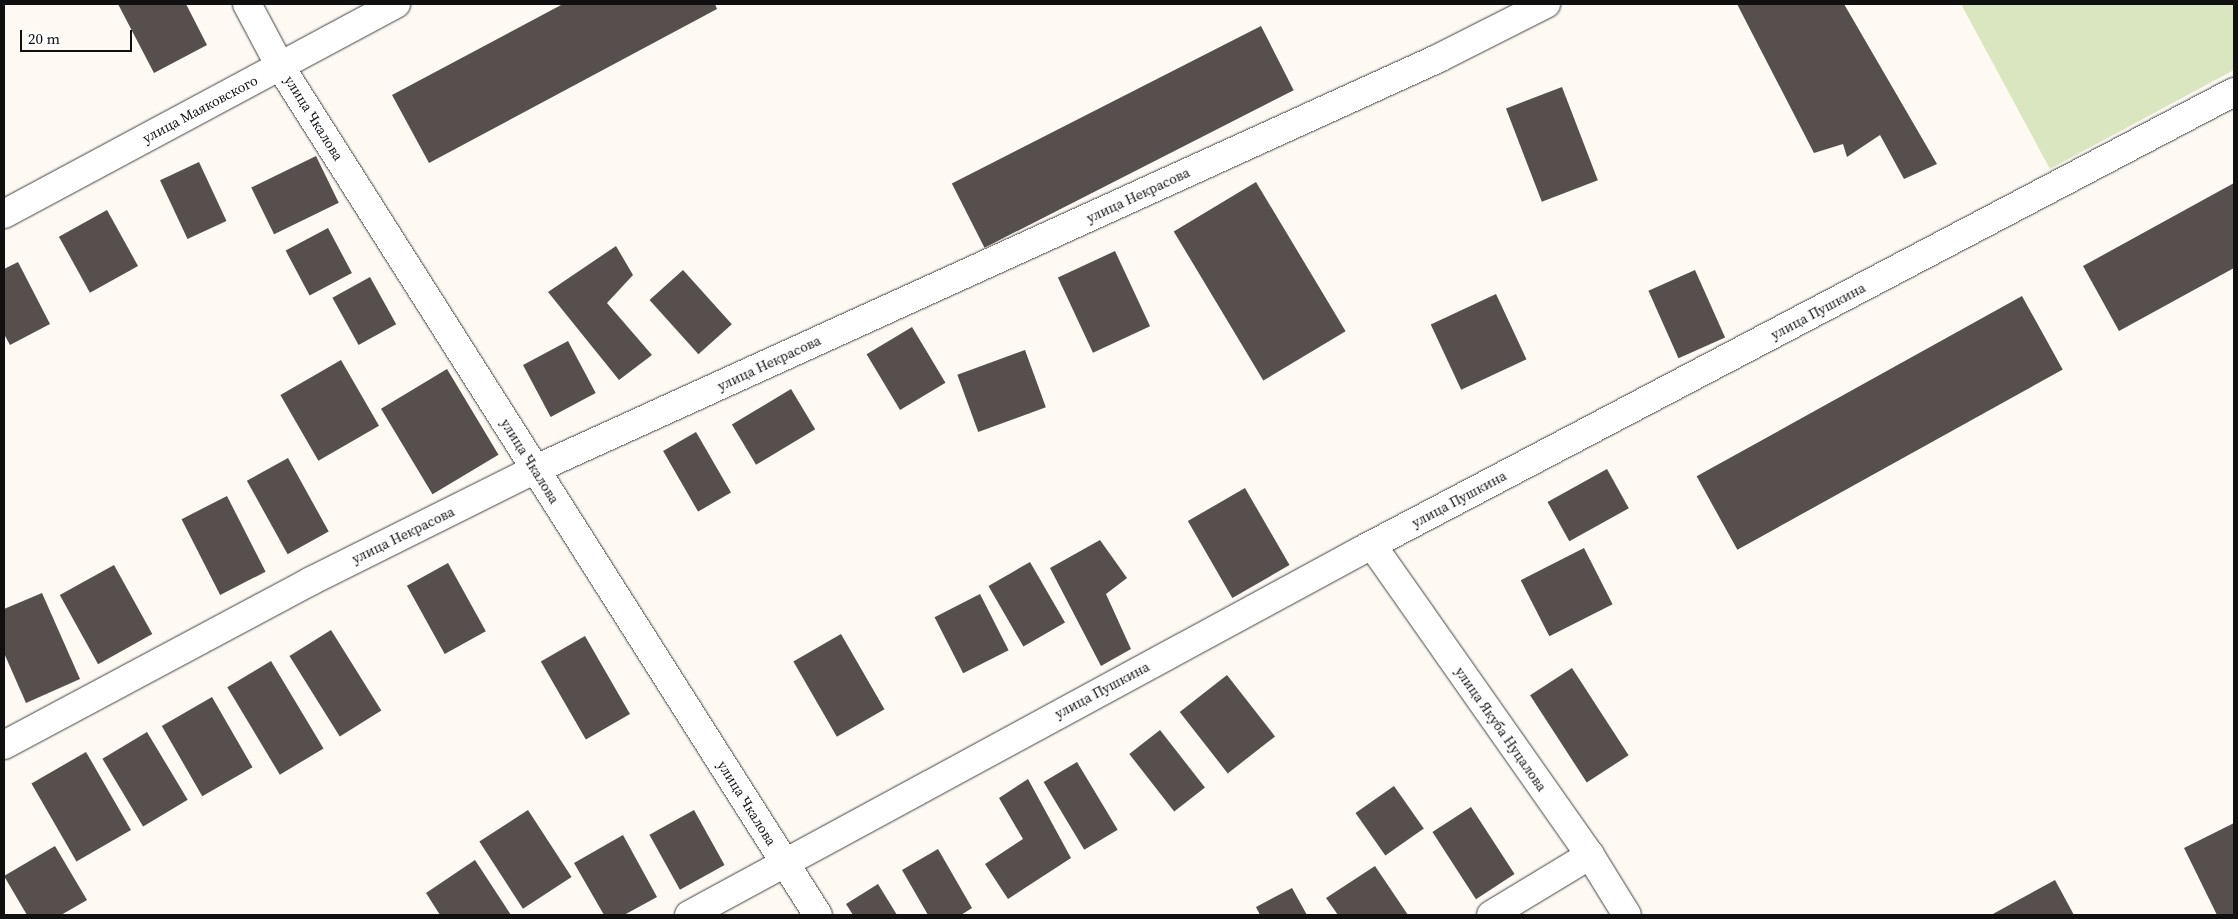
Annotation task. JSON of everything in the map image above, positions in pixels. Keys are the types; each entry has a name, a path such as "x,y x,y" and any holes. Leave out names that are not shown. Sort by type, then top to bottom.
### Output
{"street":[{"name":"улица Чкалова","path":"247,4 280,66 818,915"},
{"name":"улица Маяковского","path":"4,214 396,4"},
{"name":"улица Некрасова","path":"4,745 311,581 536,470 1439,58 1546,4"},
{"name":"улица Пушкина","path":"688,915 784,861 1372,545 2234,92"},
{"name":"улица Якуба Нуцалова","path":"1372,545 1590,855 1627,915"},
{"path":"1491,915 1590,855"}],"green space":[{"path":"1961,4 2234,4 2234,70 2050,169"}],"building":[{"path":"118,4 186,4 207,45 154,73"},
{"path":"563,4 715,4 717,9 429,163 392,95"},
{"path":"1737,4 1844,4 1937,164 1904,179 1880,135 1847,157 1843,144 1814,153"},
{"path":"1261,26 1294,90 985,248 952,184"},
{"path":"1562,87 1598,180 1542,202 1506,109"},
{"path":"316,156 339,203 274,234 251,188"},
{"path":"199,162 226,221 187,239 160,180"},
{"path":"1256,182 1346,331 1263,381 1174,231"},
{"path":"2234,183 2234,268 2119,331 2083,266"},
{"path":"107,210 138,266 90,293 59,237"},
{"path":"328,228 352,273 310,296 286,251"},
{"path":"616,246 633,275 607,303 652,355 619,380 548,292"},
{"path":"1115,251 1150,326 1093,353 1058,278"},
{"path":"18,262 50,324 10,345 4,334 4,269"},
{"path":"683,270 732,324 698,354 650,300"},
{"path":"1695,270 1725,338 1679,358 1648,291"},
{"path":"370,277 396,324 359,345 332,298"},
{"path":"1496,294 1526,359 1461,390 1431,324"},
{"path":"2022,296 2063,369 1737,550 1697,476"},
{"path":"912,327 945,383 900,410 867,354"},
{"path":"568,341 596,393 551,417 523,365"},
{"path":"1025,350 1046,407 978,432 957,375"},
{"path":"341,360 379,426 318,461 280,395"},
{"path":"447,369 499,455 433,494 381,409"},
{"path":"791,389 815,429 756,465 732,425"},
{"path":"696,432 731,493 698,512 663,451"},
{"path":"288,458 329,531 288,554 247,481"},
{"path":"1607,469 1629,508 1569,541 1548,502"},
{"path":"1245,488 1290,565 1232,598 1188,521"},
{"path":"227,496 266,572 220,595 182,519"},
{"path":"1100,540 1127,578 1106,594 1131,649 1101,666 1050,568"},
{"path":"1584,548 1613,604 1549,636 1521,580"},
{"path":"1030,562 1065,623 1023,647 988,586"},
{"path":"448,563 486,631 445,654 407,586"},
{"path":"114,565 152,634 98,664 60,595"},
{"path":"42,593 80,679 26,703 4,653 4,609"},
{"path":"980,594 1009,650 963,673 935,617"},
{"path":"331,630 381,711 340,737 289,656"},
{"path":"841,634 884,709 837,737 793,662"},
{"path":"585,636 630,714 586,739 541,662"},
{"path":"271,661 324,748 280,775 227,687"},
{"path":"1572,668 1629,755 1587,782 1530,695"},
{"path":"1227,675 1275,736 1228,773 1180,712"},
{"path":"212,697 252,767 202,796 162,726"},
{"path":"1160,730 1205,788 1174,812 1129,754"},
{"path":"147,732 188,800 143,826 102,759"},
{"path":"86,752 131,830 76,861 31,784"},
{"path":"1077,762 1118,830 1084,850 1044,782"},
{"path":"1028,779 1071,858 1008,899 985,864 1023,839 999,798"},
{"path":"1394,786 1424,829 1385,856 1355,813"},
{"path":"1471,807 1515,874 1476,899 1432,832"},
{"path":"528,810 572,877 523,909 479,842"},
{"path":"694,810 725,865 680,890 649,835"},
{"path":"2234,823 2234,915 2217,915 2184,848"},
{"path":"623,835 657,897 624,915 604,915 574,863"},
{"path":"55,846 87,900 61,915 27,915 4,876"},
{"path":"938,849 972,908 961,915 928,915 902,870"},
{"path":"475,860 511,915 440,915 426,893"},
{"path":"1375,866 1408,915 1338,915 1326,898"},
{"path":"2055,880 2074,915 1991,915"},
{"path":"878,884 897,915 853,915 846,904"},
{"path":"1292,888 1307,915 1260,915 1256,907"}]}
